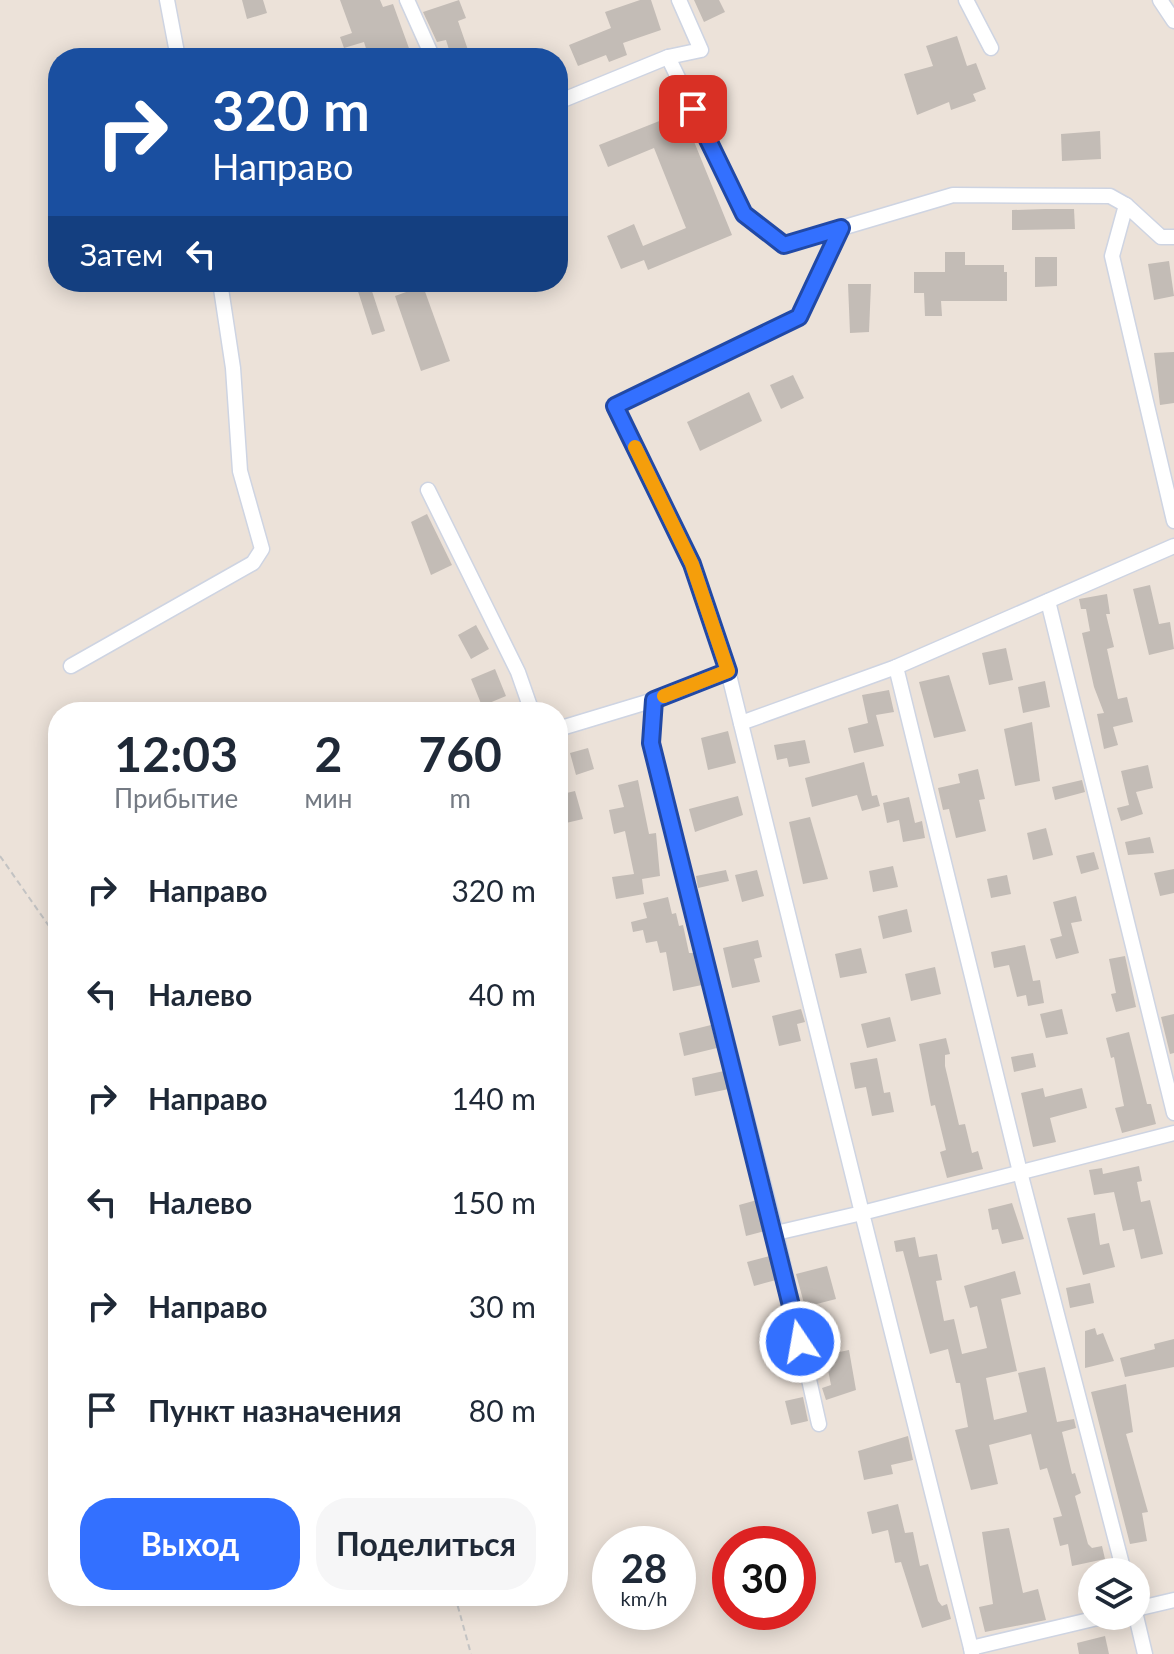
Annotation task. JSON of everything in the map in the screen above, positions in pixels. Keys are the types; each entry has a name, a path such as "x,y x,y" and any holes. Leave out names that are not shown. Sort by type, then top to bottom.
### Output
{"street":[{"path":"167,0 176,48"},
{"path":"407,0 429,48"},
{"path":"568,98 668,57 701,50 679,0"},
{"path":"966,0 991,48"},
{"path":"1160,0 1174,21"},
{"path":"668,57 744,214 784,245 953,195 1110,196 1126,205 1161,237 1174,237"},
{"path":"1126,205 1112,256 1174,521"},
{"path":"841,228 799,317 615,406 692,564 728,671 971,1651 1078,1623"},
{"path":"71,666 253,563 262,549 240,471 233,368 222,292"},
{"path":"428,490 518,672 528,702"},
{"path":"741,723 896,667 1174,546"},
{"path":"1048,601 1174,1113"},
{"path":"896,667 1020,1172 1120,1558"},
{"path":"568,726 654,700 728,671"},
{"path":"654,700 651,743 776,1233 819,1424"},
{"path":"776,1233 1174,1133"},
{"path":"1150,1606 1174,1600"},
{"path":"1139,1630 1145,1654"}],"path":[{"path":"0,856 48,925"},
{"path":"458,1606 471,1654"}],"building":[{"path":"242,0 263,0 267,13 247,19"},
{"path":"340,0 380,0 383,7 393,4 409,48 366,48 364,42 344,48 340,37 352,33"},
{"path":"459,0 466,18 458,21 467,48 448,48 446,40 437,42 423,12"},
{"path":"640,0 651,0 661,30 623,43 627,55 609,62 606,55 578,66 569,45 611,28 605,12"},
{"path":"694,0 719,0 725,12 704,22"},
{"path":"957,36 967,66 976,63 986,89 973,94 976,101 951,110 949,102 917,115 904,74 933,66 926,46"},
{"path":"682,112 732,235 648,270 644,260 621,269 607,236 634,224 643,246 686,228 654,148 608,167 599,145"},
{"path":"1100,131 1101,159 1062,161 1061,134"},
{"path":"1074,209 1075,229 1012,230 1012,210"},
{"path":"945,252 965,252 965,265 1004,265 1004,272 1007,272 1007,301 941,301 942,316 925,316 924,293 914,293 914,272 945,272"},
{"path":"1035,257 1057,257 1057,286 1035,287"},
{"path":"1169,261 1174,296 1154,300 1148,264"},
{"path":"848,284 871,284 869,332 850,333"},
{"path":"358,292 372,292 385,331 372,335"},
{"path":"406,292 425,292 450,361 421,371 395,296"},
{"path":"1174,352 1174,403 1160,405 1154,353"},
{"path":"793,375 804,398 781,409 770,385"},
{"path":"749,392 762,421 700,451 687,422"},
{"path":"427,514 452,565 431,575 411,522"},
{"path":"1150,585 1159,624 1170,622 1174,649 1149,655 1133,589"},
{"path":"1107,594 1110,614 1106,614 1114,647 1107,649 1118,699 1127,697 1133,722 1113,727 1118,745 1104,749 1097,714 1104,713 1094,687 1082,633 1090,631 1086,609 1081,609 1079,599"},
{"path":"476,625 489,649 471,659 458,635"},
{"path":"1006,648 1013,680 989,685 982,653"},
{"path":"495,669 506,696 492,702 480,702 471,679"},
{"path":"949,675 966,731 934,738 919,682"},
{"path":"1045,681 1050,707 1023,713 1018,687"},
{"path":"889,690 894,712 876,715 884,746 854,753 848,728 868,723 862,695"},
{"path":"1032,722 1040,781 1015,786 1004,729"},
{"path":"728,731 736,763 708,770 701,738"},
{"path":"805,740 810,763 789,767 787,758 777,760 774,745"},
{"path":"588,748 594,769 576,775 570,753"},
{"path":"864,762 872,796 877,795 880,806 862,811 857,795 812,807 805,778"},
{"path":"1148,765 1153,788 1136,792 1143,814 1121,821 1117,808 1129,805 1121,771"},
{"path":"978,769 985,799 979,800 986,831 956,838 949,809 943,810 938,788 960,783 958,774"},
{"path":"638,780 649,834 656,833 660,876 642,879 644,894 616,899 612,877 634,874 625,831 614,834 609,810 624,807 618,785"},
{"path":"1082,780 1085,792 1055,800 1052,787"},
{"path":"575,791 583,819 568,823 568,793"},
{"path":"738,796 743,815 695,832 689,809"},
{"path":"909,797 915,823 922,821 925,838 903,842 899,820 887,823 883,803"},
{"path":"810,817 828,879 803,884 789,822"},
{"path":"1046,828 1053,855 1033,860 1027,833"},
{"path":"1150,837 1154,853 1128,855 1125,842"},
{"path":"1094,852 1099,869 1081,874 1076,856"},
{"path":"893,866 898,887 873,892 869,871"},
{"path":"1174,869 1174,893 1160,896 1154,873"},
{"path":"726,870 729,881 698,888 696,876"},
{"path":"757,870 764,896 742,902 735,875"},
{"path":"1007,875 1011,894 991,898 987,879"},
{"path":"1076,896 1082,921 1071,923 1079,953 1056,959 1050,939 1062,936 1053,902"},
{"path":"668,897 672,914 676,913 679,926 683,925 689,953 694,953 702,985 673,991 666,952 660,953 657,941 646,943 643,930 633,932 631,922 647,918 643,903"},
{"path":"907,909 912,932 883,939 878,916"},
{"path":"758,940 762,957 754,959 760,982 732,988 723,948"},
{"path":"1025,945 1033,981 1040,980 1044,1003 1028,1006 1026,995 1017,997 1009,965 994,968 991,952"},
{"path":"861,948 867,973 840,978 835,954"},
{"path":"1125,956 1136,1007 1116,1012 1111,994 1116,993 1109,959"},
{"path":"935,967 941,994 911,1001 905,974"},
{"path":"801,1009 805,1022 797,1024 801,1041 779,1046 772,1016"},
{"path":"1062,1009 1068,1034 1046,1038 1040,1014"},
{"path":"1174,1014 1174,1053 1170,1054 1161,1017"},
{"path":"890,1017 896,1041 867,1048 861,1024"},
{"path":"711,1025 717,1048 684,1056 679,1033"},
{"path":"1129,1032 1147,1104 1151,1104 1156,1124 1122,1133 1115,1108 1124,1106 1114,1057 1111,1058 1106,1038"},
{"path":"946,1038 950,1054 945,1055 945,1066 959,1125 965,1124 972,1153 978,1151 983,1169 947,1178 940,1152 946,1150 935,1105 931,1106 919,1044"},
{"path":"1033,1053 1036,1067 1014,1072 1011,1057"},
{"path":"877,1058 884,1093 890,1092 894,1112 872,1116 866,1087 855,1089 850,1063"},
{"path":"724,1071 729,1089 695,1096 692,1078"},
{"path":"1043,1088 1045,1097 1082,1088 1087,1108 1050,1118 1056,1142 1033,1147 1021,1093"},
{"path":"1139,1166 1142,1181 1137,1182 1141,1202 1150,1200 1163,1254 1141,1259 1134,1229 1123,1231 1114,1192 1094,1195 1089,1170 1102,1168 1103,1174"},
{"path":"757,1200 765,1231 746,1236 739,1205"},
{"path":"1012,1203 1024,1239 1002,1244 998,1229 992,1230 988,1209"},
{"path":"1095,1213 1100,1245 1109,1243 1115,1267 1083,1275 1067,1218"},
{"path":"915,1237 919,1257 937,1254 942,1280 936,1281 944,1321 954,1319 962,1354 987,1348 977,1306 970,1308 964,1286 1015,1271 1021,1294 1001,1299 1017,1371 986,1378 994,1420 1027,1412 1018,1373 1045,1367 1057,1422 1074,1419 1076,1428 1062,1432 1072,1474 1075,1473 1081,1493 1075,1496 1088,1544 1092,1548 1102,1546 1105,1558 1078,1558 1078,1565 1072,1566 1068,1544 1060,1546 1053,1518 1062,1516 1047,1468 1040,1470 1031,1434 989,1445 998,1484 971,1490 955,1430 968,1427 960,1383 956,1383 948,1349 930,1354 903,1251 896,1252 894,1241"},
{"path":"770,1256 776,1280 754,1286 747,1262"},
{"path":"827,1266 836,1299 805,1307 796,1274"},
{"path":"1090,1283 1094,1303 1070,1308 1066,1288"},
{"path":"784,1321 792,1353 777,1357 768,1325"},
{"path":"1095,1328 1097,1335 1103,1333 1114,1361 1085,1368 1085,1331"},
{"path":"1174,1339 1174,1367 1125,1377 1120,1358 1155,1349 1154,1344"},
{"path":"849,1350 856,1390 826,1400 822,1388 831,1385 825,1355"},
{"path":"1126,1384 1133,1432 1126,1434 1148,1512 1142,1513 1147,1541 1130,1544 1091,1392"},
{"path":"803,1397 808,1421 791,1425 785,1401"},
{"path":"908,1436 913,1460 891,1465 893,1474 864,1480 858,1451"},
{"path":"898,1504 905,1533 913,1532 920,1566 928,1564 938,1601 942,1606 947,1604 951,1619 922,1628 901,1562 895,1563 888,1530 872,1534 867,1512"},
{"path":"1009,1528 1023,1593 1038,1589 1046,1620 985,1632 979,1607 993,1604 982,1532"},
{"path":"1105,1636 1109,1654 1079,1654 1077,1643"}],"slow traffic":[{"path":"635,447 692,564 728,671 664,696"}],"route":[{"path":"693,109 744,214 784,245 841,228 799,317 615,406 692,564 728,671 654,700 651,743 776,1233 800,1342"}]}
